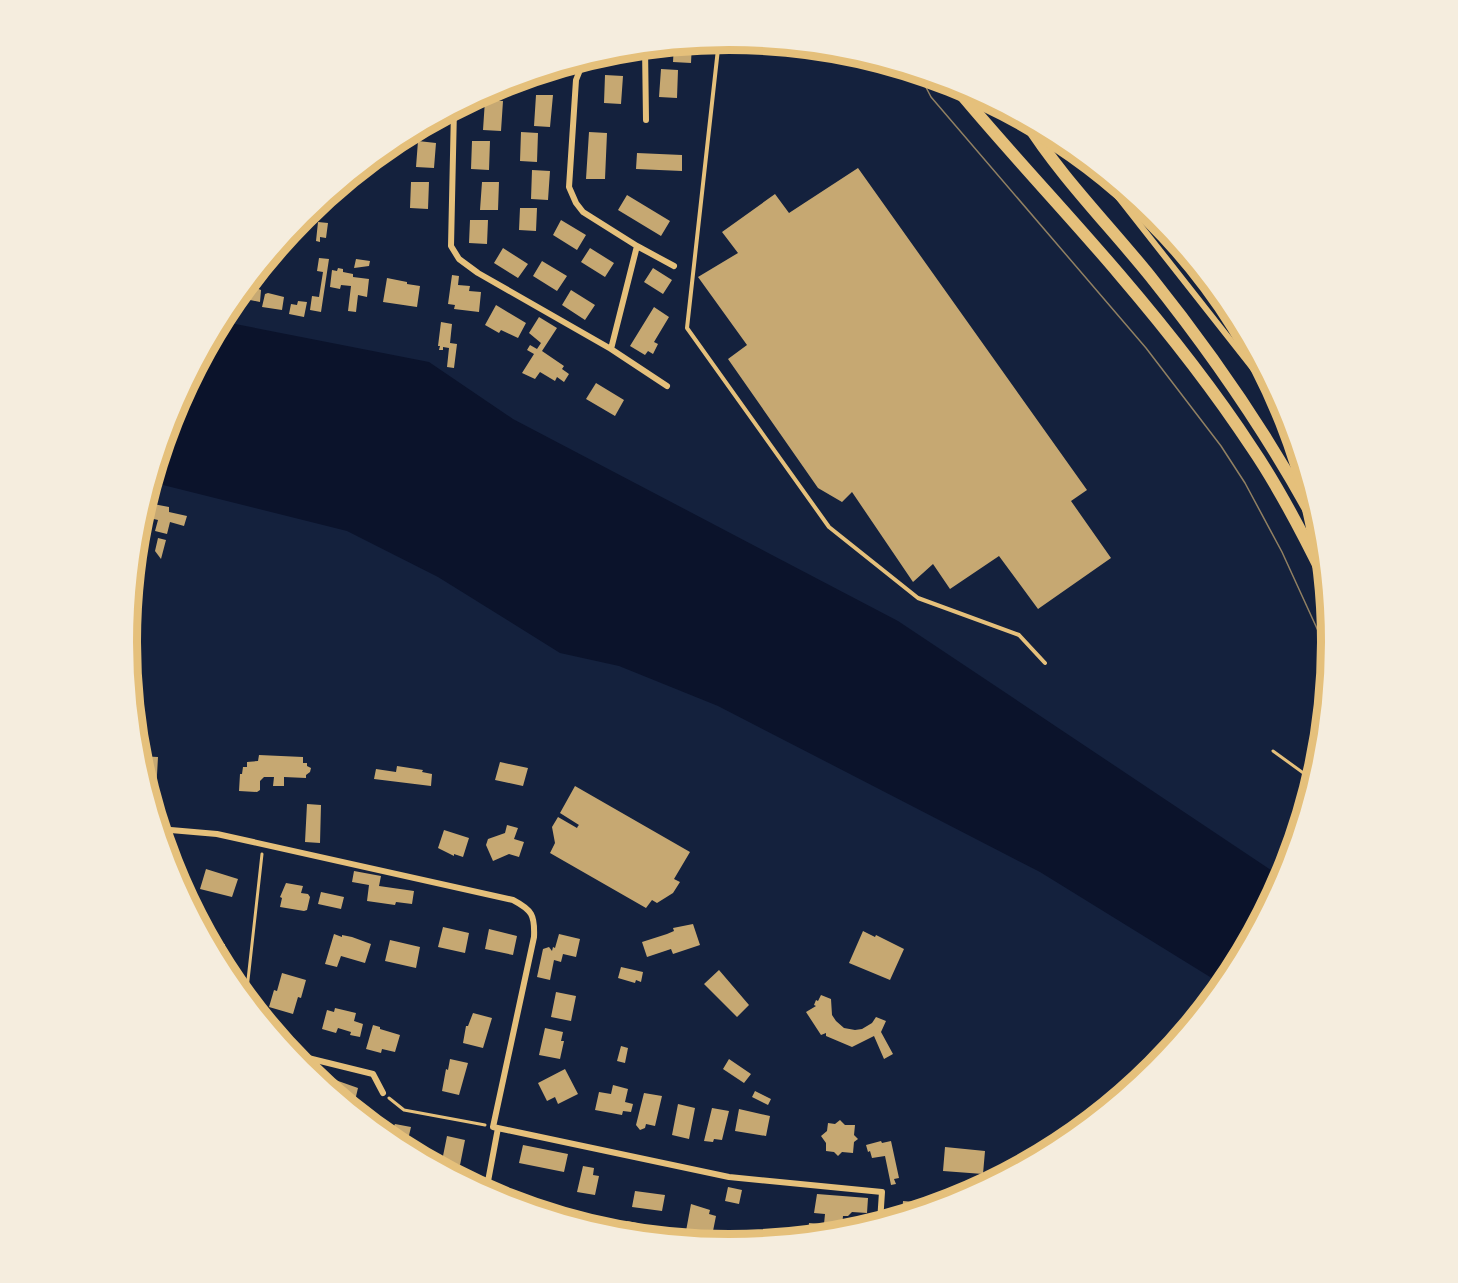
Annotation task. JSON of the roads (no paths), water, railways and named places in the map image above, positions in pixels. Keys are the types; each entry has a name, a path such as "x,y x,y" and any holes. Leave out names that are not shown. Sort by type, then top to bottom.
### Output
{"main road":[{"path":"965,99 1119,273 1221,402 1276,487 1315,559"},
{"path":"1034,134 1045,152 1150,276 1235,391 1275,449 1305,503"}],"street":[{"path":"640,57 645,57 646,120"},
{"path":"581,69 576,81 569,187 576,203 583,212 674,266"},
{"path":"454,118 451,246 459,259 478,273 611,350 667,386"},
{"path":"1114,192 1256,372"},
{"path":"611,350 637,246"},
{"path":"167,830 217,834 263,844 513,900 527,908 535,924 534,937 496,1127 488,1181"},
{"path":"308,1058 373,1074 382,1093"},
{"path":"496,1127 729,1177 882,1192 881,1213"}],"lane":[{"path":"718,50 687,328 829,527 918,598 1019,635 1045,663"}],"water":[{"path":"230,323 429,362 513,419 898,621 1274,872 1242,938 1214,980 1040,872 718,706 619,666 560,653 438,577 347,531 158,484 182,415 216,345"}],"tram line":[{"path":"924,83 931,97 1146,348 1221,446 1245,483 1282,552 1321,637"}]}
